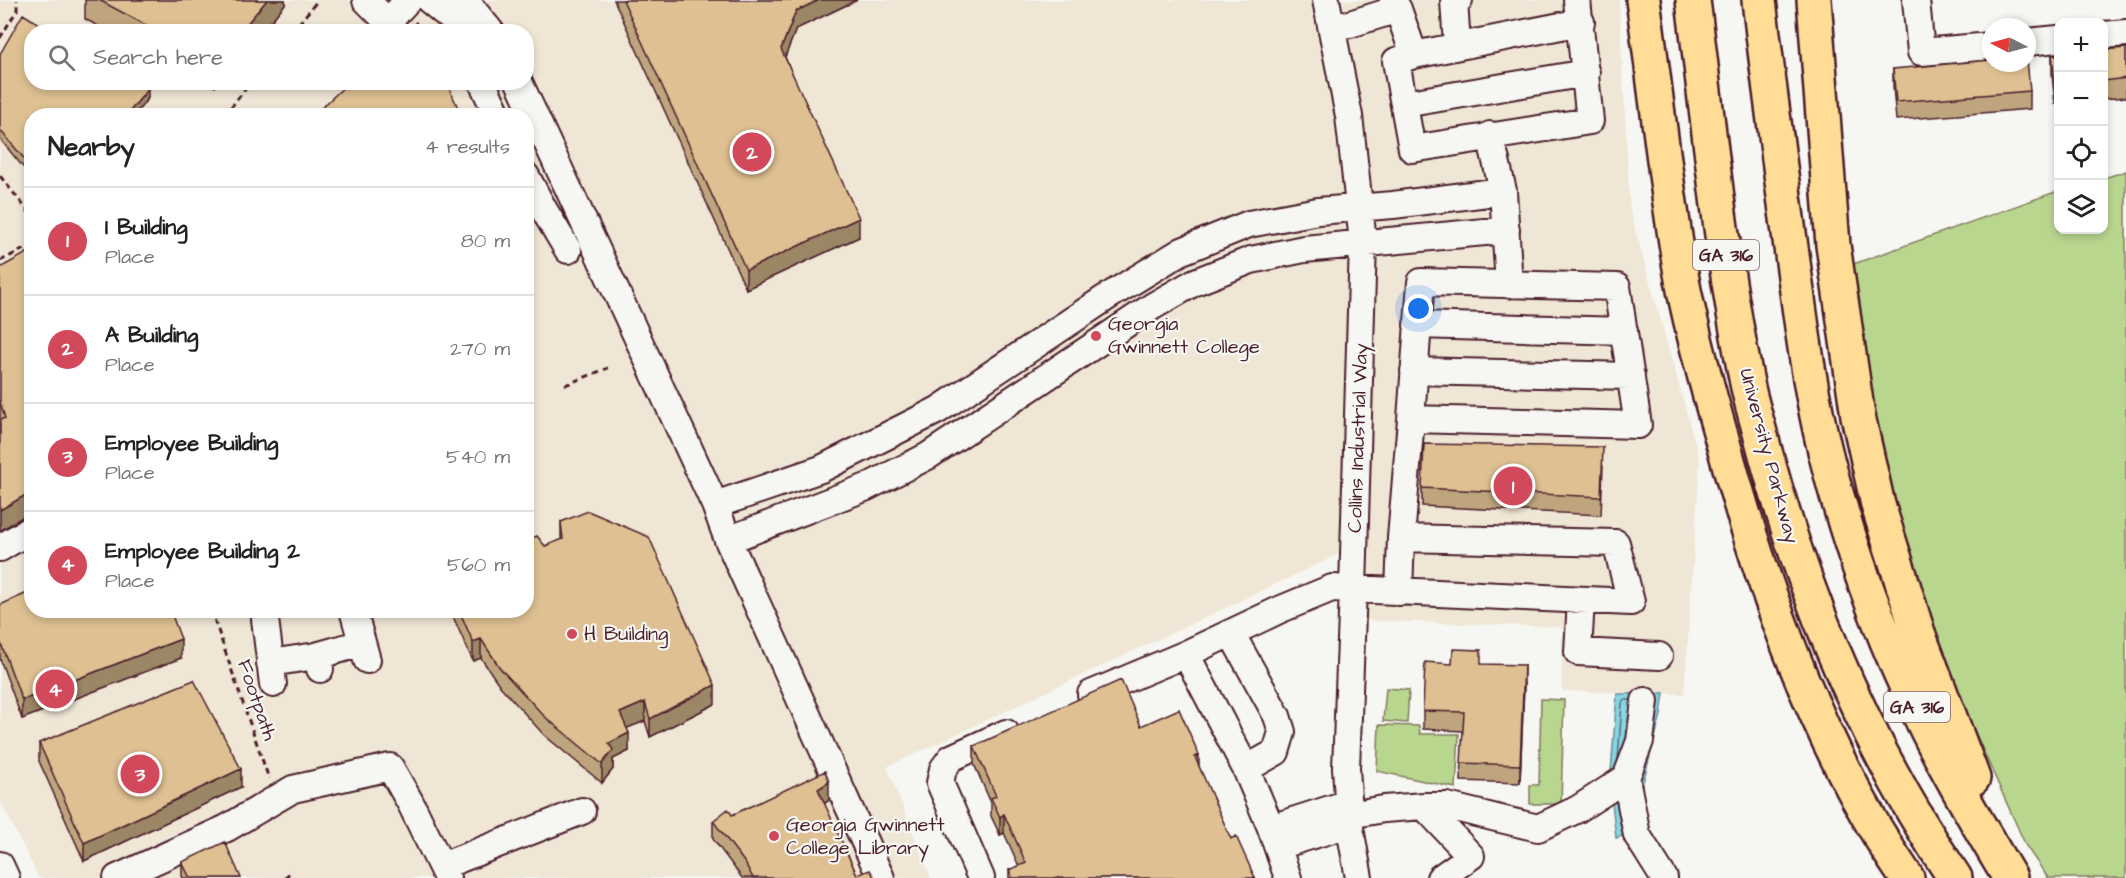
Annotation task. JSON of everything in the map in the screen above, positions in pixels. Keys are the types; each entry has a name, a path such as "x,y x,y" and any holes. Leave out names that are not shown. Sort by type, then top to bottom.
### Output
{"highway":[{"path":"1643,0 1672,218 1685,292 1742,514 1790,649 1863,807 1907,878"},
{"name":"University Parkway","path":"1693,0 1734,310 1747,384 1780,506 1803,575 1840,668 1901,790 1955,878"},
{"name":"GA 316","path":"1759,0 1774,129 1805,349 1826,457 1846,525 1879,619 1924,723 1965,801 2011,878"},
{"path":"1814,0 1833,245 1858,416 1878,505 1917,633 2011,878"},
{"path":"1819,0 1822,84"}],"street":[{"path":"366,0 388,22 408,0"},
{"path":"429,0 469,13 482,24"},
{"name":"Collins Industrial Way","path":"1326,0 1349,116 1363,242 1346,768 1359,878"},
{"path":"1457,45 1454,1 1459,0"},
{"path":"1916,0 1921,52 1982,47"},
{"path":"1331,26 1350,24 1396,4 1414,55"},
{"path":"1579,11 1590,121 1412,149 1396,61 1579,11"},
{"path":"2108,35 2126,33"},
{"path":"2036,41 2054,39"},
{"path":"1404,104 1586,73"},
{"path":"486,90 494,108"},
{"path":"522,90 529,108"},
{"path":"534,122 580,246 715,506 728,540 881,878"},
{"path":"1490,135 1503,191 1509,285"},
{"path":"534,191 544,210 580,246"},
{"path":"715,506 821,469 938,410 1107,297 1182,251 1249,224 1318,211 1503,191"},
{"path":"728,540 867,487 927,456 1139,315 1195,282 1251,260 1304,249 1506,230"},
{"path":"1399,592 1407,456 1422,282 1617,287 1638,425 1411,419"},
{"path":"1418,325 1624,331"},
{"path":"1414,371 1631,376"},
{"path":"0,548 24,534"},
{"path":"1066,705 1332,588 1631,602 1616,543 1401,538"},
{"path":"1581,600 1578,652 1659,656"},
{"path":"265,618 272,674 364,652 355,618"},
{"path":"1231,633 1277,716 1282,732 1276,752 1246,769"},
{"path":"1186,654 1246,769 1275,837 1288,878"},
{"path":"1645,701 1640,741 1626,778 1637,835 1664,878"},
{"path":"981,878 940,783 943,769 951,758 1024,725"},
{"path":"117,878 227,828 293,789 390,767 444,872 582,811"},
{"path":"1275,837 1350,815 1384,809 1424,806 1447,806 1538,828 1578,809 1626,778"},
{"path":"1424,806 1471,856 1440,878"},
{"path":"0,865 6,878"}],"path":[{"path":"0,38 16,9 17,0"},
{"path":"298,24 318,0"},
{"path":"230,108 245,90"},
{"path":"0,176 24,206"},
{"path":"0,261 24,248"},
{"path":"565,385 608,368"},
{"name":"Footpath","path":"214,618 276,798"},
{"path":"285,878 292,870"}],"shaded area":[{"name":"Georgia Gwinnett College","path":"0,0 1619,0 1630,211 1700,461 1684,694 1562,691 1562,627 1352,620 1348,550 887,767 931,878 39,878 0,800"}],"green space":[{"path":"2126,171 2126,878 2048,878 2026,846 1900,565 1845,267 2054,192 2054,234 2108,234 2108,177"},
{"path":"1386,688 1409,690 1407,723 1383,721"},
{"path":"1541,699 1564,700 1561,804 1530,804 1530,785 1539,785"},
{"path":"1379,725 1419,726 1420,734 1459,734 1456,788 1377,771"}],"water":[{"path":"1664,693 1661,715 1629,834 1616,838 1610,785 1617,694"}],"building":[{"path":"99,0 267,0 247,24 144,24"},
{"path":"623,0 819,0 796,11 781,49 859,218 746,270"},
{"path":"23,14 39,24 24,24 24,90 147,90 133,108 24,108 24,158 0,130 0,54"},
{"path":"2126,48 2126,78 2108,80 2108,50"},
{"path":"1982,61 1982,72 2028,72 2030,91 1896,102 1893,69"},
{"path":"341,90 450,90 458,108 321,108"},
{"path":"24,254 24,496 0,510 0,420 5,418 0,402 0,268"},
{"path":"1424,444 1603,447 1601,497 1422,488"},
{"name":"H Building","path":"588,511 649,537 715,685 650,719 645,702 620,713 629,733 609,743 613,750 602,764 544,716 500,668 481,639 473,642 462,618 534,618 534,537 537,536 545,546 563,539 561,522"},
{"path":"24,594 24,618 173,618 181,639 22,700 0,641 0,605"},
{"path":"1453,649 1481,650 1481,664 1524,665 1520,765 1461,763 1464,712 1423,711 1425,662 1452,664"},
{"path":"194,680 241,769 84,843 39,743"},
{"path":"1121,680 1141,726 1179,709 1199,755 1195,757 1231,839 1236,836 1255,878 1013,878 1009,870 1026,863 1004,814 1000,817 991,798 996,796 974,746"},
{"name":"Georgia Gwinnett College Library","path":"825,771 829,782 818,789 857,875 870,870 875,878 753,878 745,863 713,821 728,809 732,815"},
{"path":"225,842 241,878 190,878 182,862"}],"place":[{"name":"A Building","path":"752,152"},
{"name":"Georgia Gwinnett College","path":"1096,336"},
{"name":"I Building","path":"1513,486"},
{"name":"H Building","path":"572,634"},
{"name":"Employee Building 2","path":"55,689"},
{"name":"Employee Building","path":"140,774"},
{"name":"Georgia Gwinnett College Library","path":"774,836"}]}
